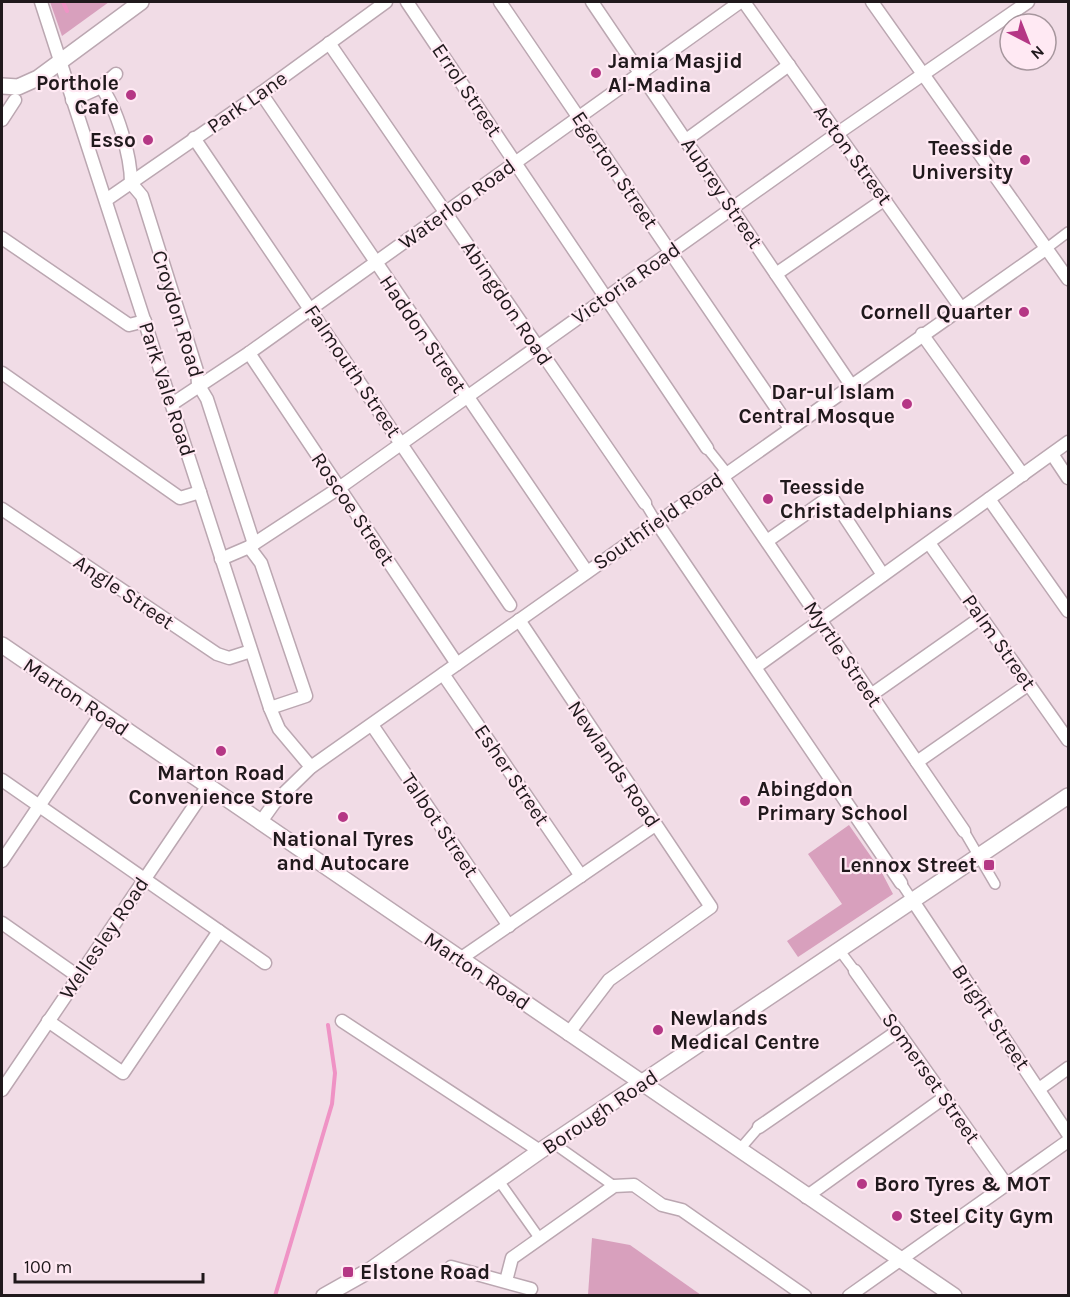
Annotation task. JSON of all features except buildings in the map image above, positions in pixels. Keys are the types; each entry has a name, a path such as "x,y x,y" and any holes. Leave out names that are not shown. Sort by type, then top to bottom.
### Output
{"street":[{"name":"Park Vale Road","path":"41,2 270,708 279,729 311,767"},
{"path":"2,86 18,87 60,64 141,2"},
{"name":"Park Lane","path":"106,200 261,93 386,2"},
{"name":"Errol Street","path":"407,2 707,448"},
{"name":"Egerton Street","path":"500,2 790,428"},
{"name":"Waterloo Road","path":"172,404 198,384 249,353 742,2"},
{"name":"Acton Street","path":"742,2 962,308"},
{"path":"872,2 1068,279"},
{"name":"Victoria Road","path":"222,559 252,546 339,488 837,133 1028,2"},
{"name":"Aubrey Street","path":"595,3 851,385"},
{"name":"Abingdon Road","path":"329,43 645,503"},
{"path":"686,140 789,65"},
{"path":"72,100 101,87 116,75"},
{"name":"Croydon Road","path":"101,87 109,97 128,156 131,183 142,196 197,370 198,384 207,399 252,546 261,563 306,696 270,708"},
{"name":"Haddon Street","path":"261,93 466,398 587,572"},
{"path":"2,120 15,100"},
{"name":"Falmouth Street","path":"194,138 510,605"},
{"path":"776,274 885,199"},
{"name":"Southfield Road","path":"260,823 275,802 311,767 1068,232"},
{"path":"2,238 129,325 145,321"},
{"path":"922,334 1023,475"},
{"name":"Roscoe Street","path":"249,353 457,664"},
{"path":"2,373 180,498 200,492"},
{"path":"757,666 1068,442"},
{"path":"707,448 724,475"},
{"path":"1052,454 1068,478"},
{"name":"Myrtle Street","path":"724,475 964,831"},
{"path":"767,541 831,496 883,575"},
{"path":"988,499 1068,611"},
{"path":"645,503 757,666 913,901"},
{"name":"Angle Street","path":"2,509 217,654 229,658 251,651"},
{"name":"Palm Street","path":"929,543 1068,740"},
{"path":"510,605 519,620"},
{"path":"872,695 982,617"},
{"name":"Newlands Road","path":"519,620 711,907 609,981 568,1034"},
{"name":"Marton Road","path":"2,645 568,1034 740,1149 806,1197 954,1296"},
{"name":"Esher Street","path":"443,674 581,876"},
{"path":"917,762 1029,684"},
{"path":"2,861 101,714"},
{"name":"Talbot Street","path":"372,725 509,926"},
{"path":"2,780 266,963"},
{"name":"Wellesley Road","path":"2,1090 207,787"},
{"name":"Borough Road","path":"324,1296 372,1269 547,1147 1068,796"},
{"path":"460,959 655,825"},
{"path":"964,831 995,884"},
{"name":"Bright Street","path":"913,901 1068,1134"},
{"path":"2,923 79,977"},
{"path":"48,1021 123,1073 219,931"},
{"path":"840,951 855,971"},
{"name":"Somerset Street","path":"855,971 1006,1184"},
{"path":"342,1021 614,1186"},
{"path":"740,1149 759,1127 898,1031"},
{"path":"1039,1089 1068,1068"},
{"path":"806,1197 945,1097"},
{"path":"849,1296 1068,1141"},
{"path":"499,1181 540,1239"},
{"path":"506,1281 512,1258 614,1186 634,1185 662,1205 682,1210 805,1296"},
{"path":"451,1267 531,1289"},
{"name":"Borough Road","path":"343,1296 372,1269"}],"shaded area":[{"path":"50,2 109,2 62,36"},
{"path":"849,825 881,871 893,894 798,957 787,941 842,904 808,854"},
{"path":"592,1238 630,1245 701,1295 588,1295"}],"waterway":[{"path":"63,2 67,11"},
{"path":"275,1296 332,1104 335,1073 328,1025"}],"place":[{"name":"Jamia Masjid Al-Madina","path":"596,73"},
{"name":"Porthole Cafe","path":"131,95"},
{"name":"Esso","path":"148,140"},
{"name":"Teesside University","path":"1025,160"},
{"name":"Cornell Quarter","path":"1024,312"},
{"name":"Dar-ul Islam Central Mosque","path":"907,404"},
{"name":"Teesside Christadelphians","path":"768,499"},
{"name":"Marton Road Convenience Store","path":"221,751"},
{"name":"Abingdon Primary School","path":"745,801"},
{"name":"National Tyres and Autocare","path":"343,817"},
{"name":"Lennox Street","path":"989,865"},
{"name":"Newlands Medical Centre","path":"658,1030"},
{"name":"Boro Tyres & MOT","path":"862,1184"},
{"name":"Steel City Gym","path":"897,1216"},
{"name":"Elstone Road","path":"348,1272"}]}
